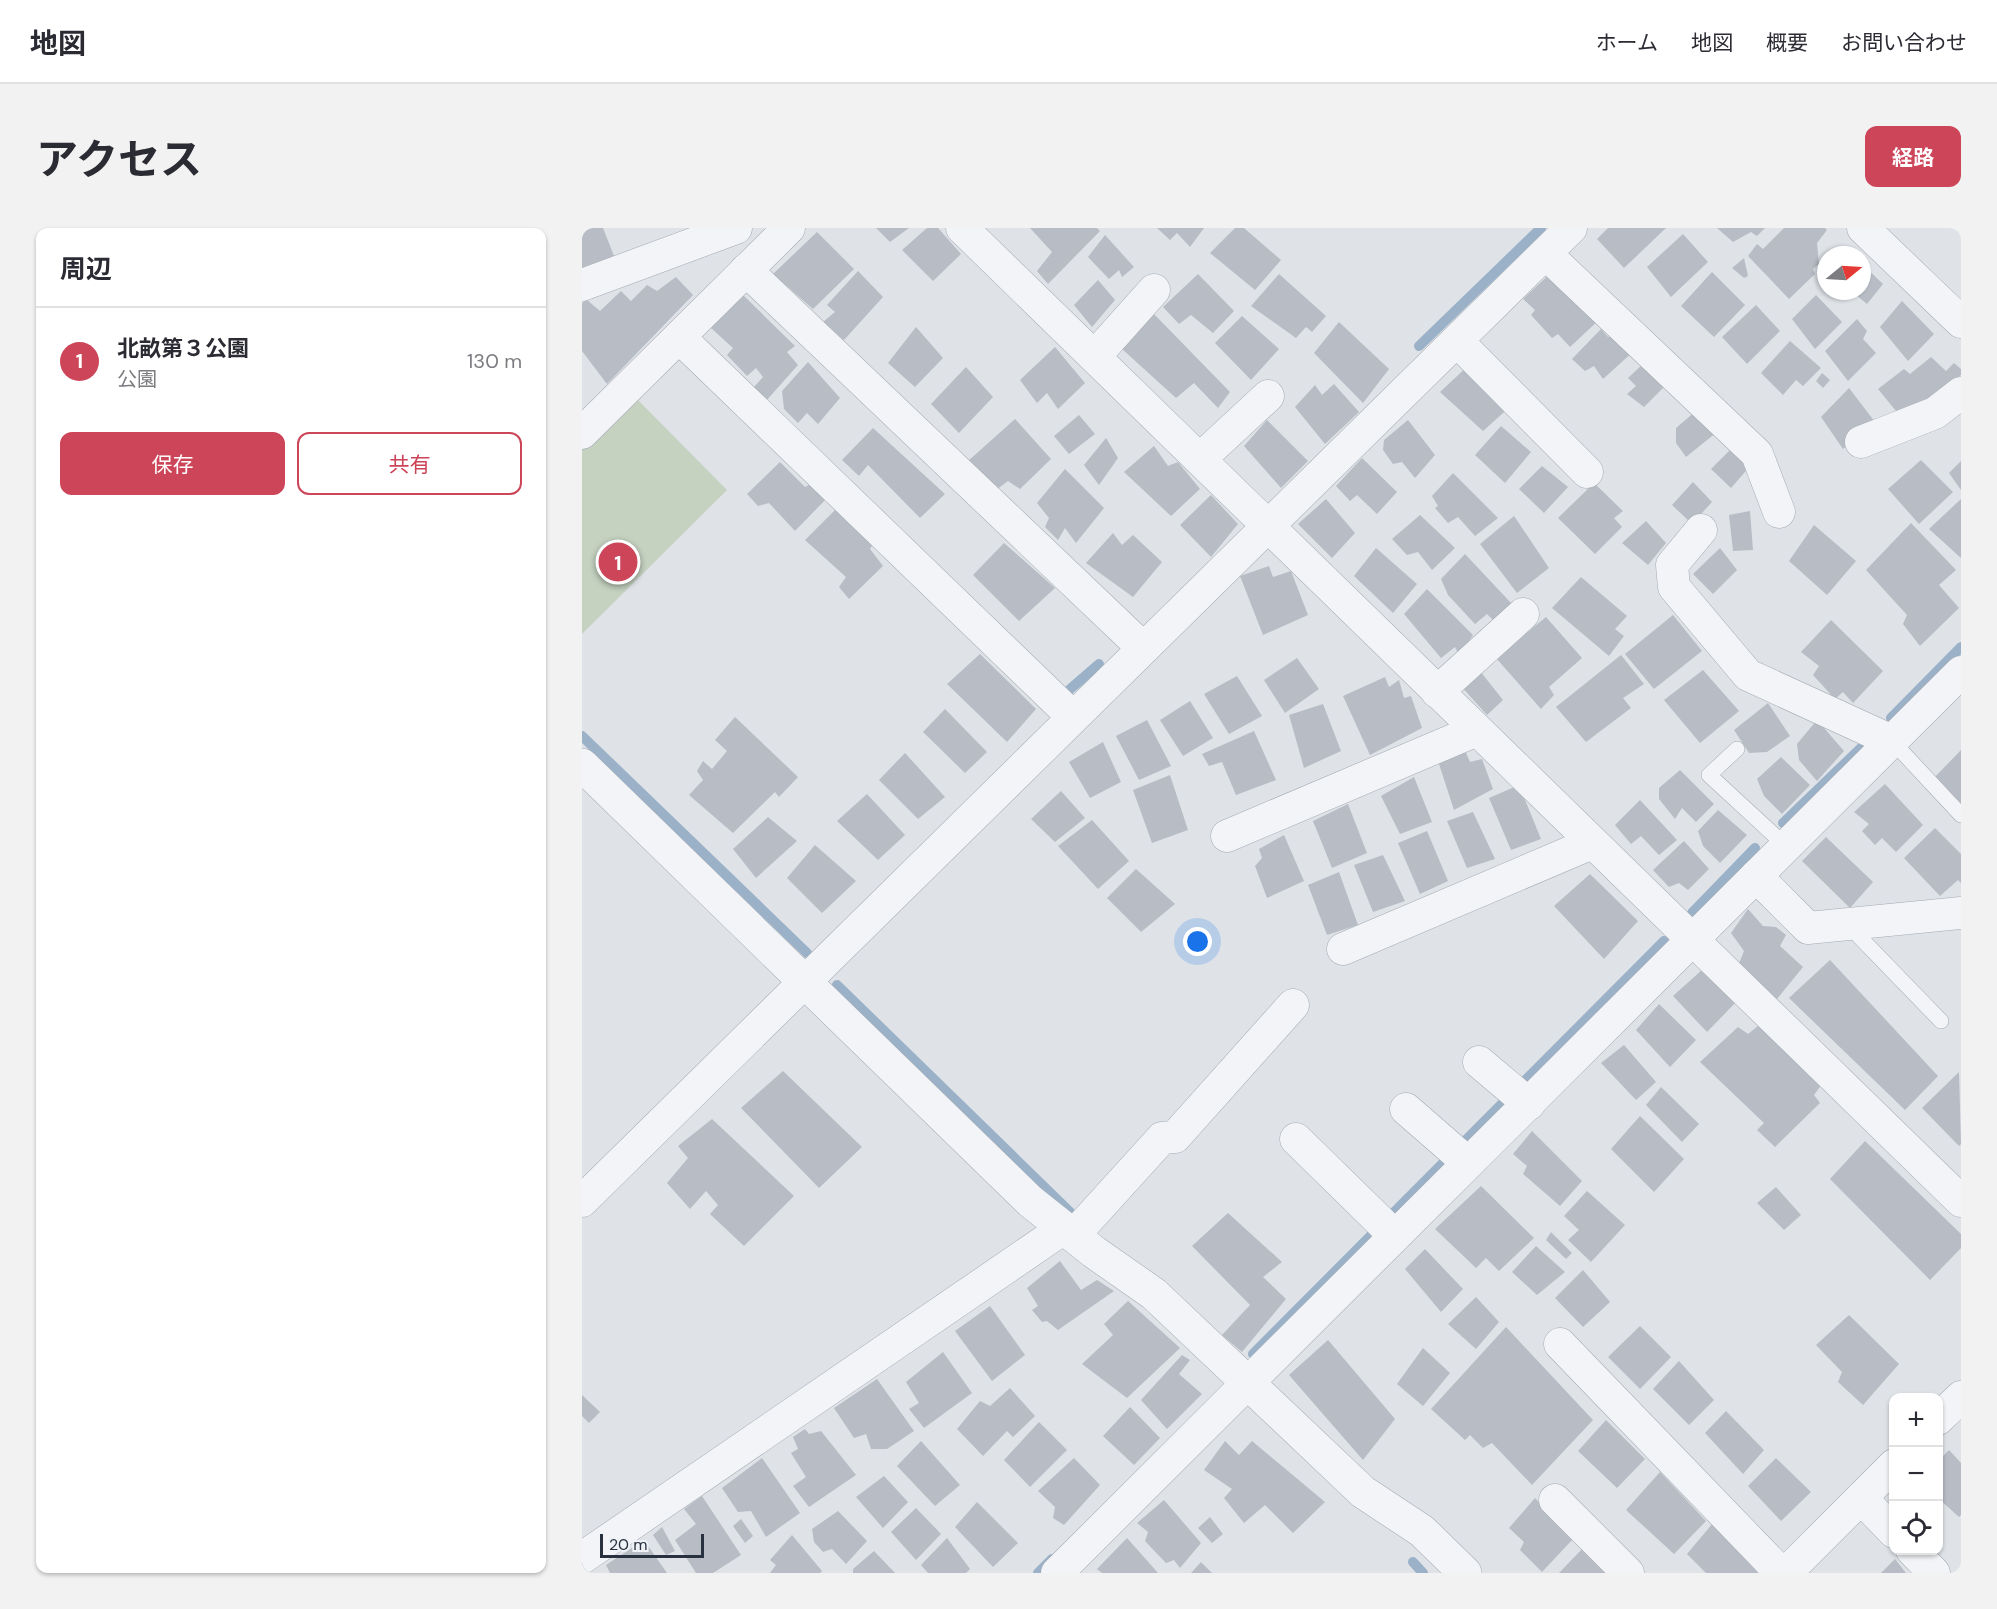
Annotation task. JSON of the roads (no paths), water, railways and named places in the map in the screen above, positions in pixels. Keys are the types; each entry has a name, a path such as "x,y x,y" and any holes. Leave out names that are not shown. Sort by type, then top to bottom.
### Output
{"street":[{"path":"582,285 736,228"},
{"path":"582,433 789,228"},
{"path":"962,228 1961,1201"},
{"path":"582,1201 1571,228"},
{"path":"1863,228 1961,322"},
{"path":"1546,254 1757,454 1779,512"},
{"path":"746,270 1143,648"},
{"path":"1095,356 1154,290"},
{"path":"679,337 1073,717"},
{"path":"1457,340 1587,472"},
{"path":"1861,442 1935,413 1961,393"},
{"path":"1200,459 1268,396"},
{"path":"1701,530 1672,565 1674,587 1748,675 1892,741"},
{"path":"1437,692 1523,614"},
{"path":"1057,1573 1961,672"},
{"path":"1227,836 1477,730"},
{"path":"582,765 1030,1201 1154,1294 1363,1492 1422,1531 1465,1573"},
{"path":"1343,949 1592,843"},
{"path":"1756,876 1808,928 1961,913"},
{"path":"582,1558 1069,1232 1162,1138 1175,1137 1293,1005"},
{"path":"1479,1062 1529,1104"},
{"path":"1406,1109 1468,1163"},
{"path":"1296,1139 1395,1236"},
{"path":"1560,1344 1781,1573"},
{"path":"1943,1414 1961,1397"},
{"path":"1786,1573 1889,1469"},
{"path":"1861,1498 1889,1528"},
{"path":"1555,1500 1628,1573"},
{"path":"1916,1555 1934,1573"}],"lane":[{"path":"1892,741 1961,815"},
{"path":"1737,749 1709,775 1786,846"},
{"path":"1846,924 1941,1021"}],"waterway":[{"path":"1419,346 1541,228"},
{"path":"1891,718 1961,647"},
{"path":"1069,690 1099,664"},
{"path":"582,736 807,953"},
{"path":"1783,823 1865,744"},
{"path":"1692,913 1755,848"},
{"path":"1253,1354 1664,941"},
{"path":"837,985 1070,1212"},
{"path":"1038,1573 1052,1559"},
{"path":"1413,1562 1423,1573"}],"place":[{"name":"北畝第３公園","path":"618,562"}]}
